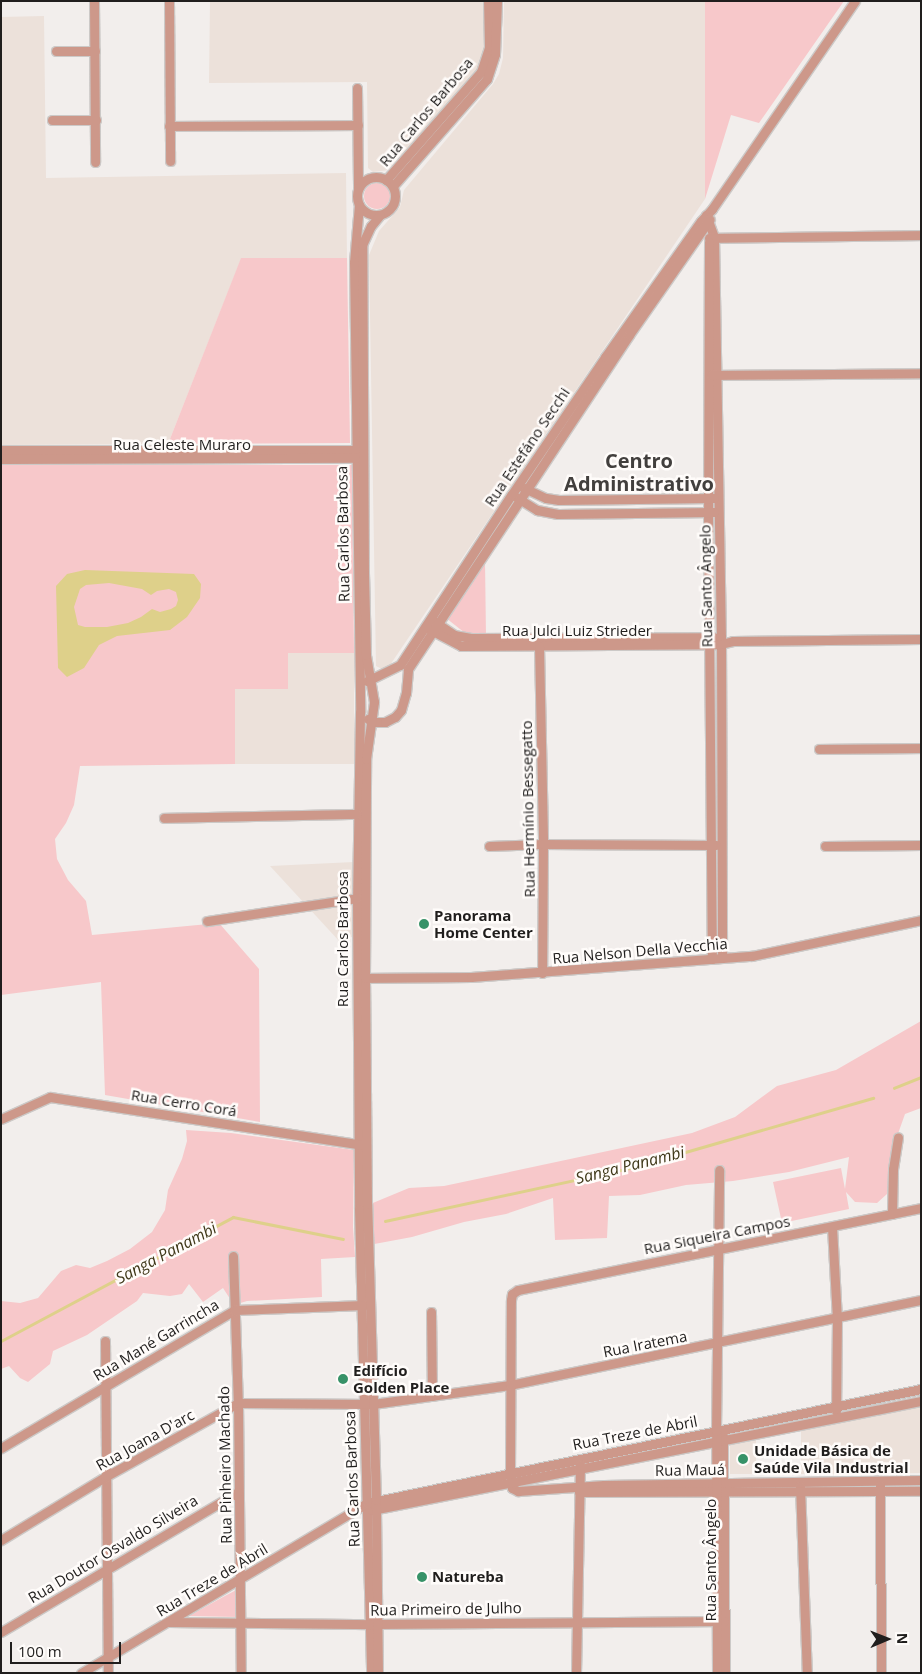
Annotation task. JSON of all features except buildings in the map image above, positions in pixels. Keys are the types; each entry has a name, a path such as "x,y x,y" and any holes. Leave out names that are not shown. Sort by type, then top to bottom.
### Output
{"street":[{"path":"94,1 96,162"},
{"path":"169,1 170,161"},
{"name":"Rua Carlos Barbosa","path":"389,183 455,100 480,72 486,60 488,47 488,1"},
{"name":"Rua Carlos Barbosa","path":"389,183 463,109 487,79 495,54 498,1"},
{"path":"369,741 385,722 395,717 401,710 406,693 408,669 431,625 483,559 608,360 707,219 855,1"},
{"path":"56,51 95,51"},
{"name":"Rua Carlos Barbosa","path":"357,88 359,205 354,262 360,574 357,898 361,978"},
{"path":"455,100 463,109"},
{"path":"52,120 96,120"},
{"path":"169,126 358,125"},
{"name":"Rua Carlos Barbosa","path":"358,162 366,179"},
{"name":"Rua Carlos Barbosa","path":"358,189 366,179 373,177 389,183 395,192 394,204 370,226 362,245 359,454"},
{"path":"359,205 368,214 380,215"},
{"name":"Rua Santo Ângelo","path":"707,219 711,238 712,375 708,498 709,640 722,958"},
{"path":"711,238 921,235"},
{"name":"Rua Estefáno Secchi","path":"371,678 385,674 400,665 431,625 518,485 608,360"},
{"path":"712,375 921,374"},
{"name":"Rua Santo Ângelo","path":"712,375 719,498 720,641 712,959"},
{"name":"Rua Celeste Muraro","path":"1,450 359,454"},
{"name":"Rua Celeste Muraro","path":"1,459 359,454"},
{"path":"518,485 546,498 559,500 719,498"},
{"path":"512,494 537,510 558,514 719,512"},
{"name":"Rua Carlos Barbosa","path":"360,574 366,655 374,702 366,759 361,978 362,1145 360,1305 368,1404 374,1624 378,1673"},
{"name":"Rua Julci Luiz Strieder","path":"431,625 461,646 539,646 709,640"},
{"name":"Rua Julci Luiz Strieder","path":"431,625 454,635 471,638 720,641 921,639"},
{"name":"Rua Hermínio Bessegatto","path":"539,646 543,844 542,973"},
{"path":"366,655 375,670 385,674"},
{"path":"360,690 371,678"},
{"path":"360,712 372,722 385,722"},
{"path":"819,749 921,748"},
{"path":"164,818 358,814"},
{"path":"489,846 543,844 716,845"},
{"path":"826,846 921,845"},
{"path":"207,920 357,898"},
{"name":"Rua Nelson Della Vecchia","path":"361,978 471,977 752,956 921,920"},
{"name":"Rua Cerro Corá","path":"1,1119 50,1097 362,1145"},
{"path":"892,1214 893,1169 898,1137"},
{"name":"Rua Carlos Barbosa","path":"362,1145 370,1305 368,1404"},
{"name":"Rua Santo Ângelo","path":"717,1673 720,1622 721,1487 717,1344 719,1170"},
{"name":"Rua Siqueira Campos","path":"510,1385 510,1300 512,1294 518,1290 921,1208"},
{"path":"832,1227 836,1319 836,1417"},
{"name":"Rua Pinheiro Machado","path":"232,1256 238,1403 241,1673"},
{"name":"Rua Iratema","path":"368,1404 510,1385 717,1344 921,1300"},
{"name":"Rua Mané Garrincha","path":"1,1448 234,1310 370,1305"},
{"path":"431,1312 432,1396"},
{"path":"105,1341 108,1673"},
{"path":"510,1385 511,1477"},
{"name":"Rua Treze de Abril","path":"511,1477 579,1458 921,1389"},
{"name":"Rua Treze de Abril","path":"81,1673 357,1510 372,1505 511,1477 580,1468 921,1401"},
{"name":"Rua Joana D'arc","path":"1,1540 105,1477 238,1403 368,1404"},
{"path":"576,1673 579,1458"},
{"name":"Rua Mauá","path":"511,1477 512,1488 518,1491 800,1486 879,1480 921,1480"},
{"path":"879,1480 881,1673"},
{"path":"807,1673 800,1486 921,1491"},
{"name":"Rua Doutor Osvaldo Silveira","path":"1,1632 108,1567 238,1492"},
{"name":"Rua Primeiro de Julho","path":"168,1622 374,1624 720,1622"},
{"name":"Rua Santo Ângelo","path":"720,1622 725,1673"},
{"name":"Rua Carlos Barbosa","path":"371,1673 374,1624"}],"shaded area":[{"path":"210,1 485,1 485,46 479,67 389,170 373,172 368,168 367,82 209,83"},
{"path":"504,1 705,1 705,199 386,671 376,666 369,255 379,231 400,207 404,190 493,84 499,74 503,58"},
{"path":"705,1 844,1 759,123 731,115 705,199"},
{"path":"44,16 46,178 346,173 347,258 241,259 168,444 1,445 1,17"},
{"path":"377,183 386,187 390,196 386,205 377,209 368,205 364,196 368,187"},
{"path":"241,258 347,258 350,443 168,444"},
{"path":"1,465 352,465 354,653 288,653 288,689 235,689 235,764 80,766 74,805 66,823 55,839 57,859 68,880 86,901 92,935 219,923 259,969 260,1122 105,1095 101,982 1,995"},
{"path":"485,561 486,637 470,637 446,618"},
{"path":"85,570 194,574 201,584 200,598 187,617 170,630 117,636 99,645 84,668 67,677 58,668 56,586 67,574","holes":["109,583 142,589 151,595 157,591 169,589 176,592 178,600 176,606 160,612 152,609 128,623 107,627 85,627 78,625 74,607 80,589 86,585"]},
{"path":"288,653 354,653 354,764 235,764 235,689 288,689"},
{"path":"354,862 354,936 340,942 270,866"},
{"path":"921,1021 921,1108 905,1114 894,1145 887,1194 877,1203 855,1202 846,1192 849,1209 782,1223 773,1182 841,1168 845,1189 849,1157 789,1172 733,1181 686,1185 640,1195 609,1196 607,1238 555,1240 553,1198 506,1214 464,1222 412,1237 369,1245 368,1205 409,1188 444,1186 692,1133 735,1117 777,1086 836,1070"},
{"path":"186,1130 231,1133 354,1150 353,1227 355,1257 321,1259 322,1297 247,1301 234,1305 223,1288 203,1302 189,1284 182,1294 170,1296 143,1293 137,1301 87,1335 53,1351 50,1364 28,1382 20,1378 9,1366 1,1369 1,1301 20,1303 38,1298 61,1271 76,1265 90,1268 107,1261 130,1249 152,1232 165,1210 168,1190 182,1159 187,1141"},
{"path":"921,1406 921,1473 801,1474 801,1430"},
{"name":"Unidade Básica de Saúde Vila Industrial","path":"756,1438 756,1474 730,1474 730,1443"},
{"path":"240,1588 239,1617 189,1616 223,1597"}],"waterway":[{"name":"Sanga Panambi","path":"894,1088 921,1077"},
{"name":"Sanga Panambi","path":"385,1221 630,1168 873,1098"},
{"name":"Sanga Panambi","path":"1,1341 233,1217 343,1239"}],"place":[{"name":"Panorama Home Center","path":"424,924"},
{"name":"Edifício Golden Place","path":"343,1379"},
{"name":"Unidade Básica de Saúde Vila Industrial","path":"743,1459"},
{"name":"Natureba","path":"422,1577"}],"district":[{"name":"Centro Administrativo","path":"639,472"}]}
